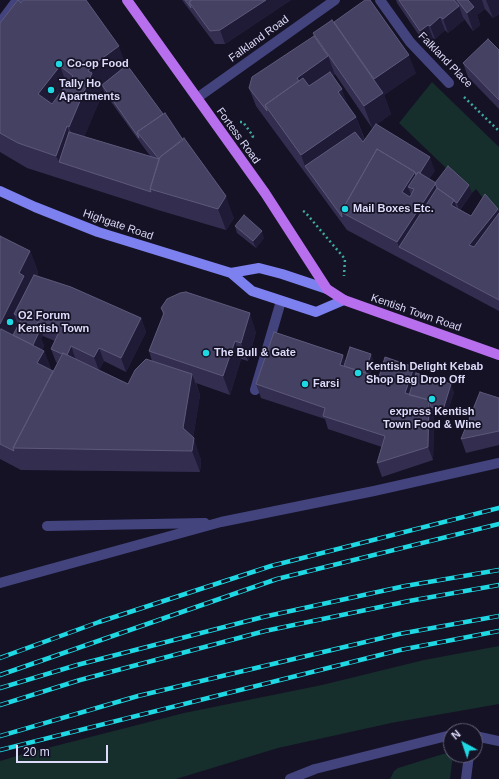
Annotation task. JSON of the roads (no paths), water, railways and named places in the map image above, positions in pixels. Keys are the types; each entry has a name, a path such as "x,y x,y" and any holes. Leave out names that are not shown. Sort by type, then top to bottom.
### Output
{"main road":[{"name":"Fortess Road","path":"127,0 267,196 327,289"},
{"name":"Highgate Road","path":"0,191 35,208 98,232 231,273 252,291 281,301 316,312 344,300"},
{"name":"Highgate Road","path":"231,273 259,268 327,289"},
{"name":"Kentish Town Road","path":"327,289 344,300 499,355"}],"street":[{"path":"0,23 17,0"},
{"name":"Falkland Road","path":"197,98 335,0"},
{"name":"Falkland Place","path":"380,0 410,42 449,83"},
{"path":"255,390 281,301"},
{"path":"0,583 221,522 374,492 499,463"},
{"path":"47,526 221,522"},
{"path":"290,779 315,769 443,737"},
{"path":"483,738 499,741"},
{"path":"466,779 468,763"}],"railway":[{"path":"0,658 99,622 271,566 499,508"},
{"path":"0,675 277,579 499,524"},
{"path":"0,688 77,665 263,617 405,586 499,570"},
{"path":"0,705 80,680 265,631 409,601 499,585"},
{"path":"0,736 138,696 399,634 499,616"},
{"path":"0,750 400,650 499,631"}],"place":[{"name":"Co-op Food","path":"59,64"},
{"name":"Tally Ho Apartments","path":"51,90"},
{"name":"Mail Boxes Etc.","path":"345,209"},
{"name":"O2 Forum Kentish Town","path":"10,322"},
{"name":"The Bull & Gate","path":"206,353"},
{"name":"Kentish Delight Kebab Shop Bag Drop Off","path":"358,373"},
{"name":"Farsi","path":"305,384"},
{"name":"express Kentish Town Food & Wine","path":"432,399"}]}
